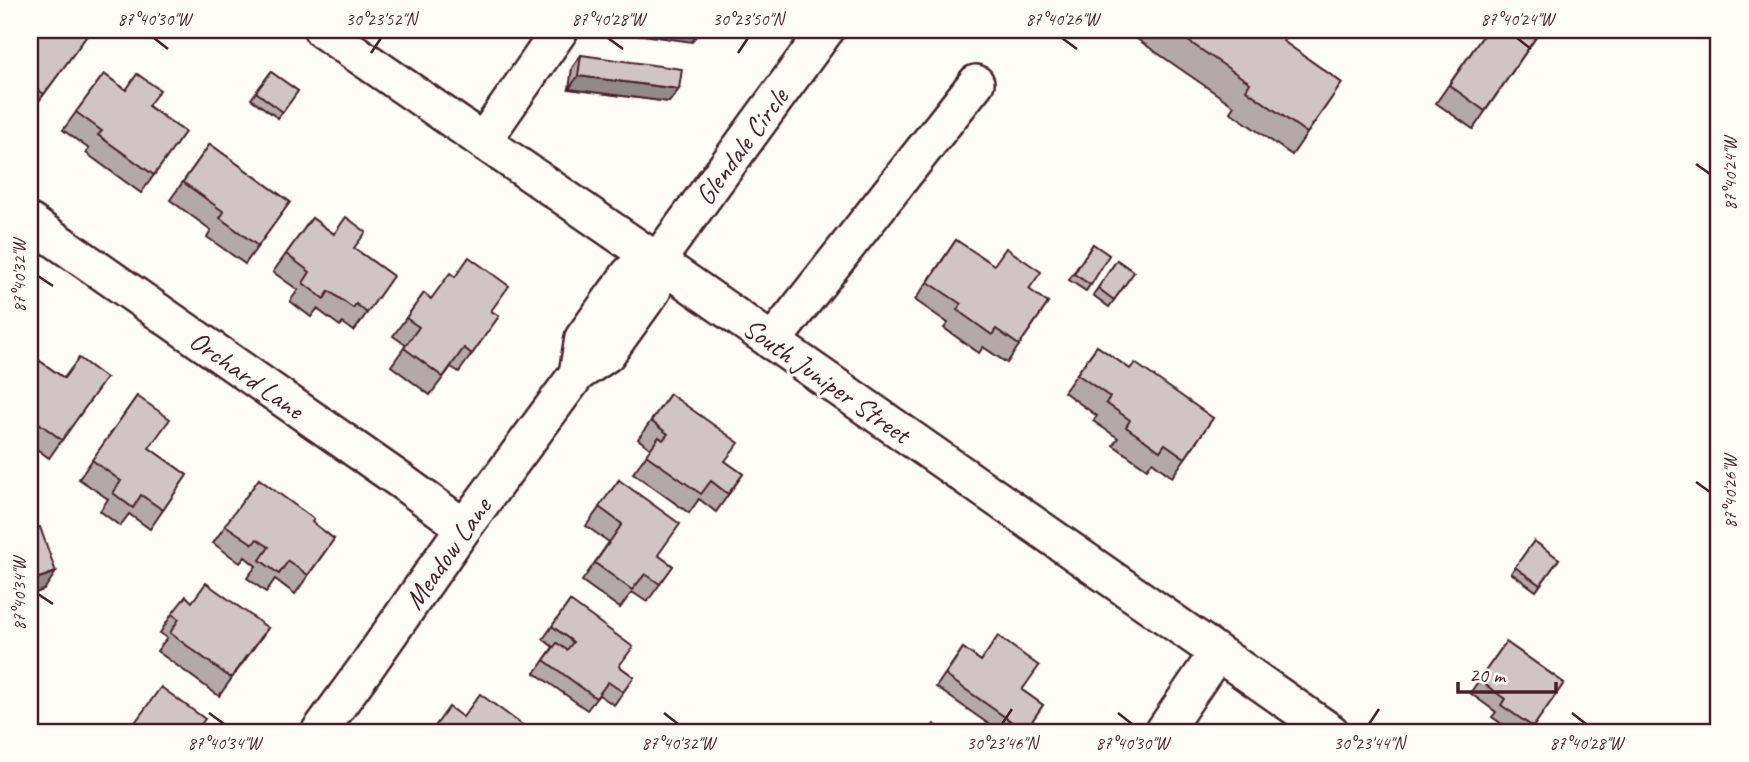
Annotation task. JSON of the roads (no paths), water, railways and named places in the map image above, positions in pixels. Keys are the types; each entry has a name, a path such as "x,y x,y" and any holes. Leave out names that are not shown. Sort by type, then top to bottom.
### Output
{"street":[{"name":"South Juniper Street","path":"323,30 1331,732"},
{"path":"483,141 560,30"},
{"name":"Glendale Circle","path":"657,261 826,30"},
{"path":"772,342 976,83"},
{"name":"Orchard Lane","path":"30,222 464,527"},
{"name":"Meadow Lane","path":"319,732 464,527 577,374 607,354 653,290 657,261"},
{"path":"1163,732 1217,653"}]}
